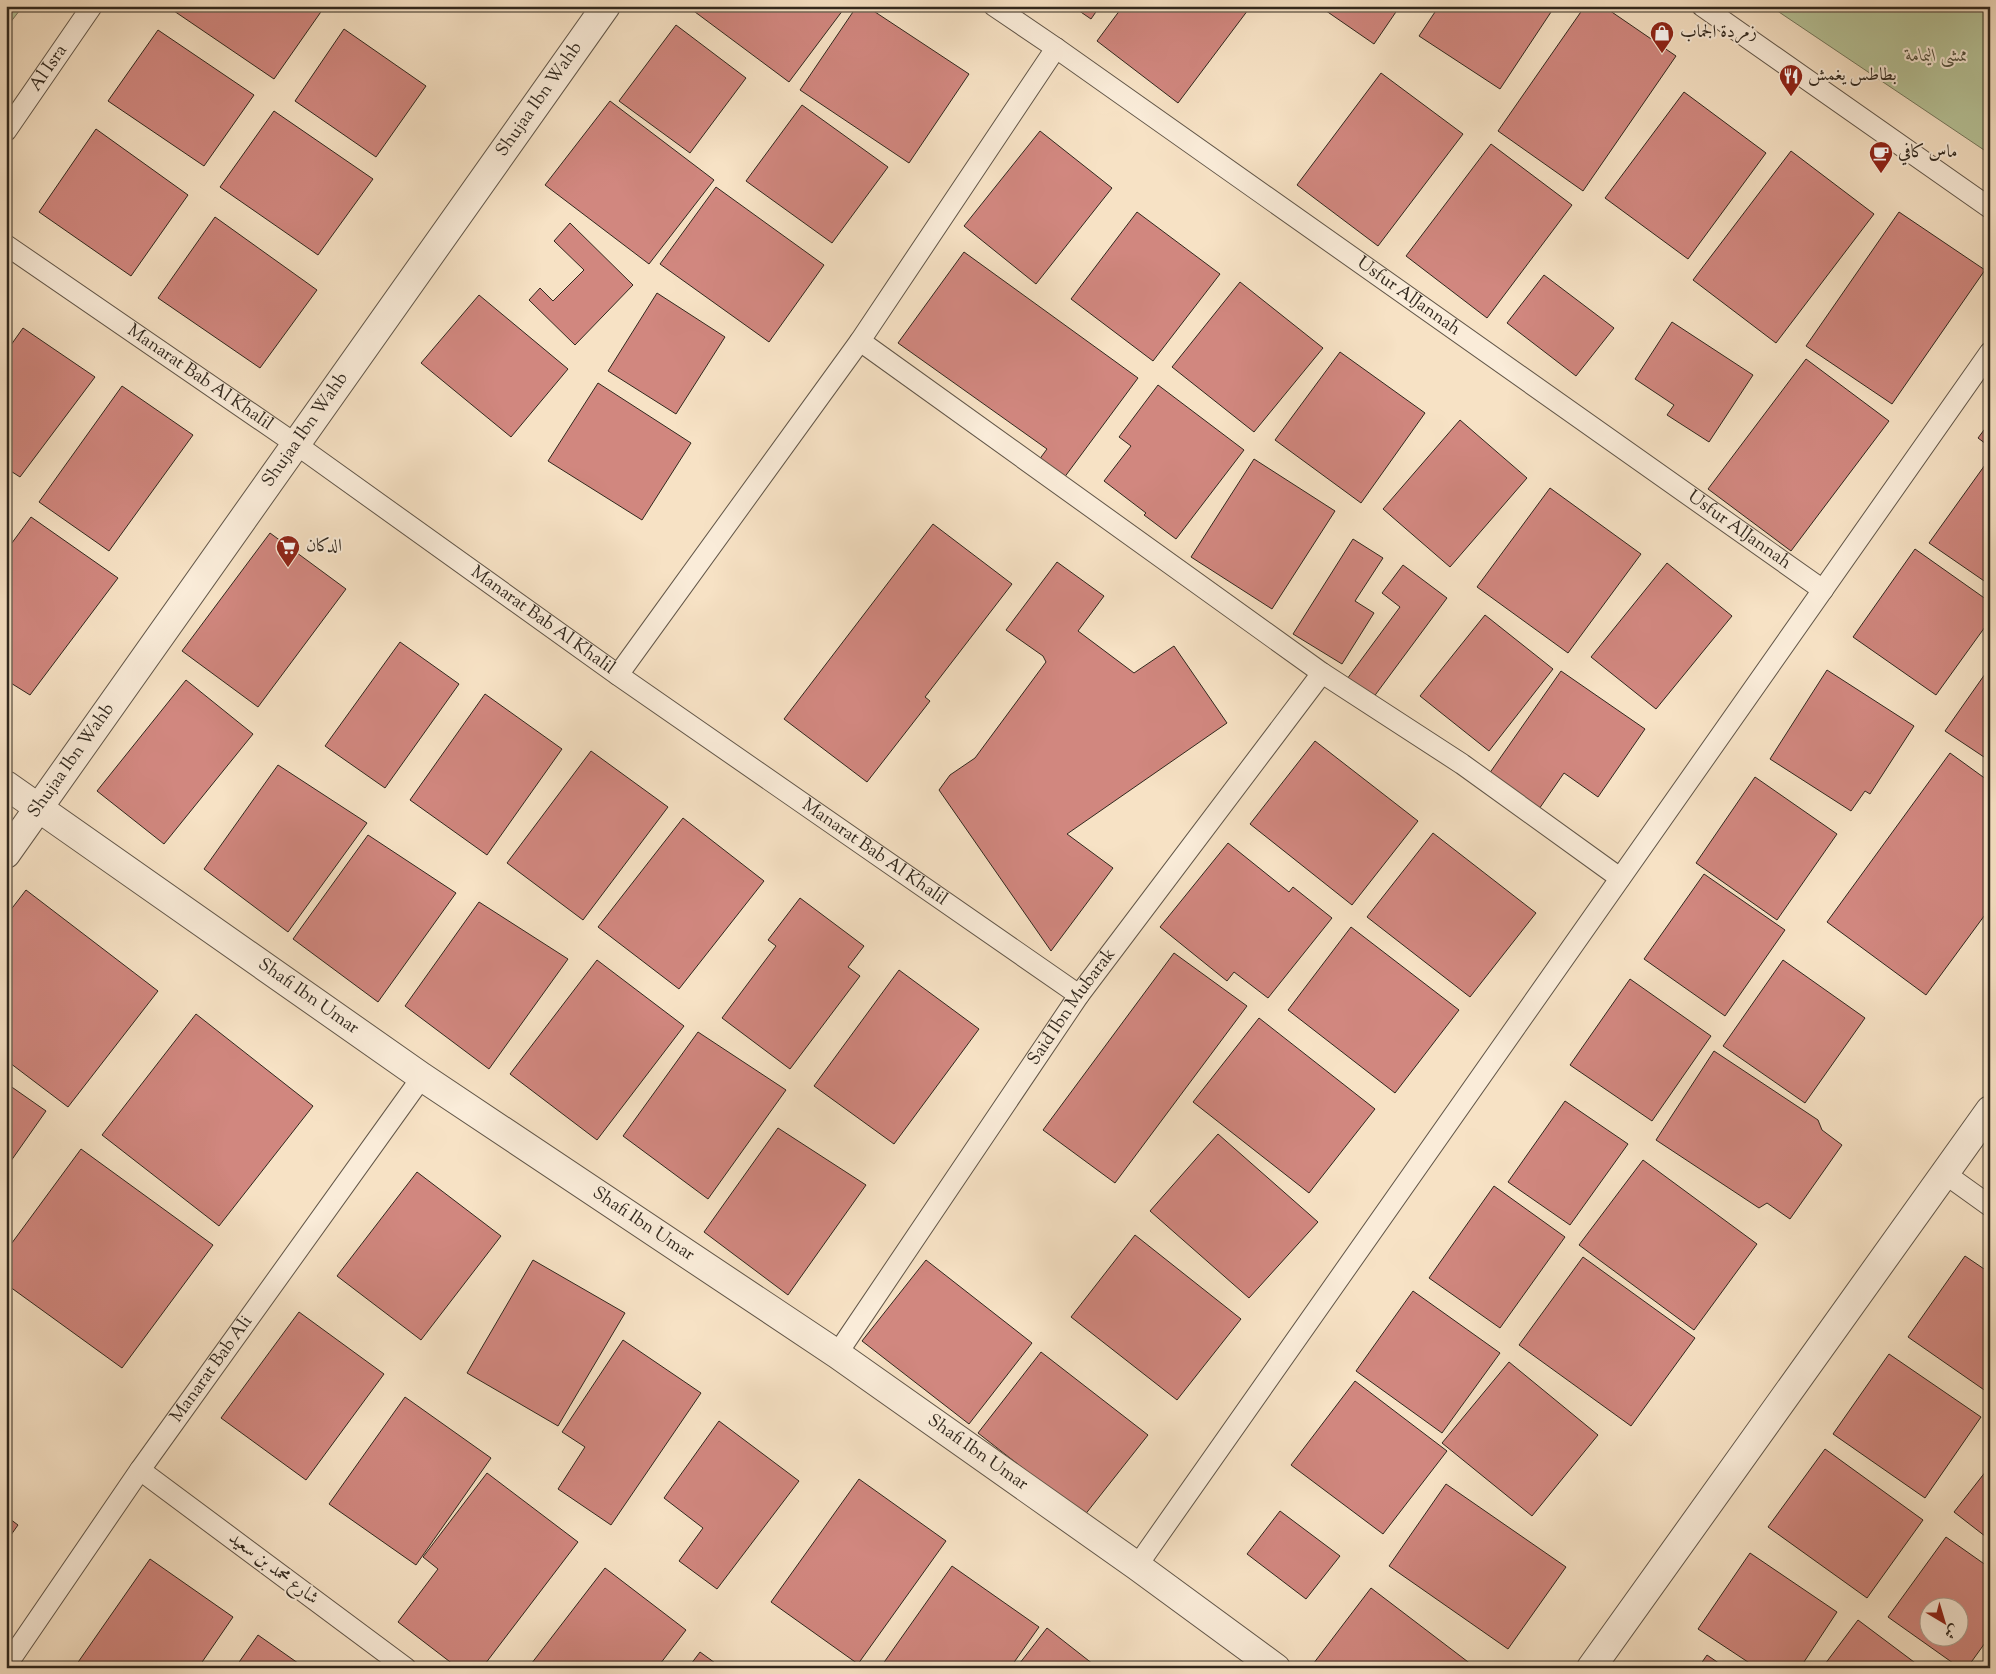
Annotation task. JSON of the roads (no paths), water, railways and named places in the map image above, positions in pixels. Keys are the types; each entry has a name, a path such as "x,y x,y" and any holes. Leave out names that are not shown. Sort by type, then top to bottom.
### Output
{"street":[{"name":"Shujaa Ibn Wahb","path":"6,854 606,6"},
{"name":"Shafi Ibn Umar","path":"6,785 422,1077 838,1354 1137,1566 1276,1668"},
{"path":"1591,1668 1990,1110"}],"lane":[{"name":"Al Isra","path":"6,131 92,6"},
{"name":"Usfur AlJannah","path":"994,6 1823,590"},
{"path":"1702,6 1990,208"},
{"path":"618,676 860,340 1056,48"},
{"name":"Manarat Bab Al Khalil","path":"6,245 297,445 618,676 1079,995"},
{"path":"860,340 1322,672 1462,764 1620,878"},
{"path":"1137,1566 1990,352"},
{"name":"Said Ibn Mubarak","path":"838,1354 1079,995 1322,672"},
{"name":"Manarat Bab Ali","path":"6,1666 140,1470 422,1077"},
{"path":"1944,1173 1990,1206"},
{"name":"شارع محمد بن سعيد","path":"140,1470 406,1668"}],"place":[{"name":"زمردة الجماب","path":"1662,54"},
{"name":"بطاطس يغمش","path":"1791,97"},
{"name":"ماس كافي","path":"1881,174"},
{"name":"الدكان","path":"288,568"}],"park label":[{"name":"ممشى اليمامة","path":"1937,57"}]}
